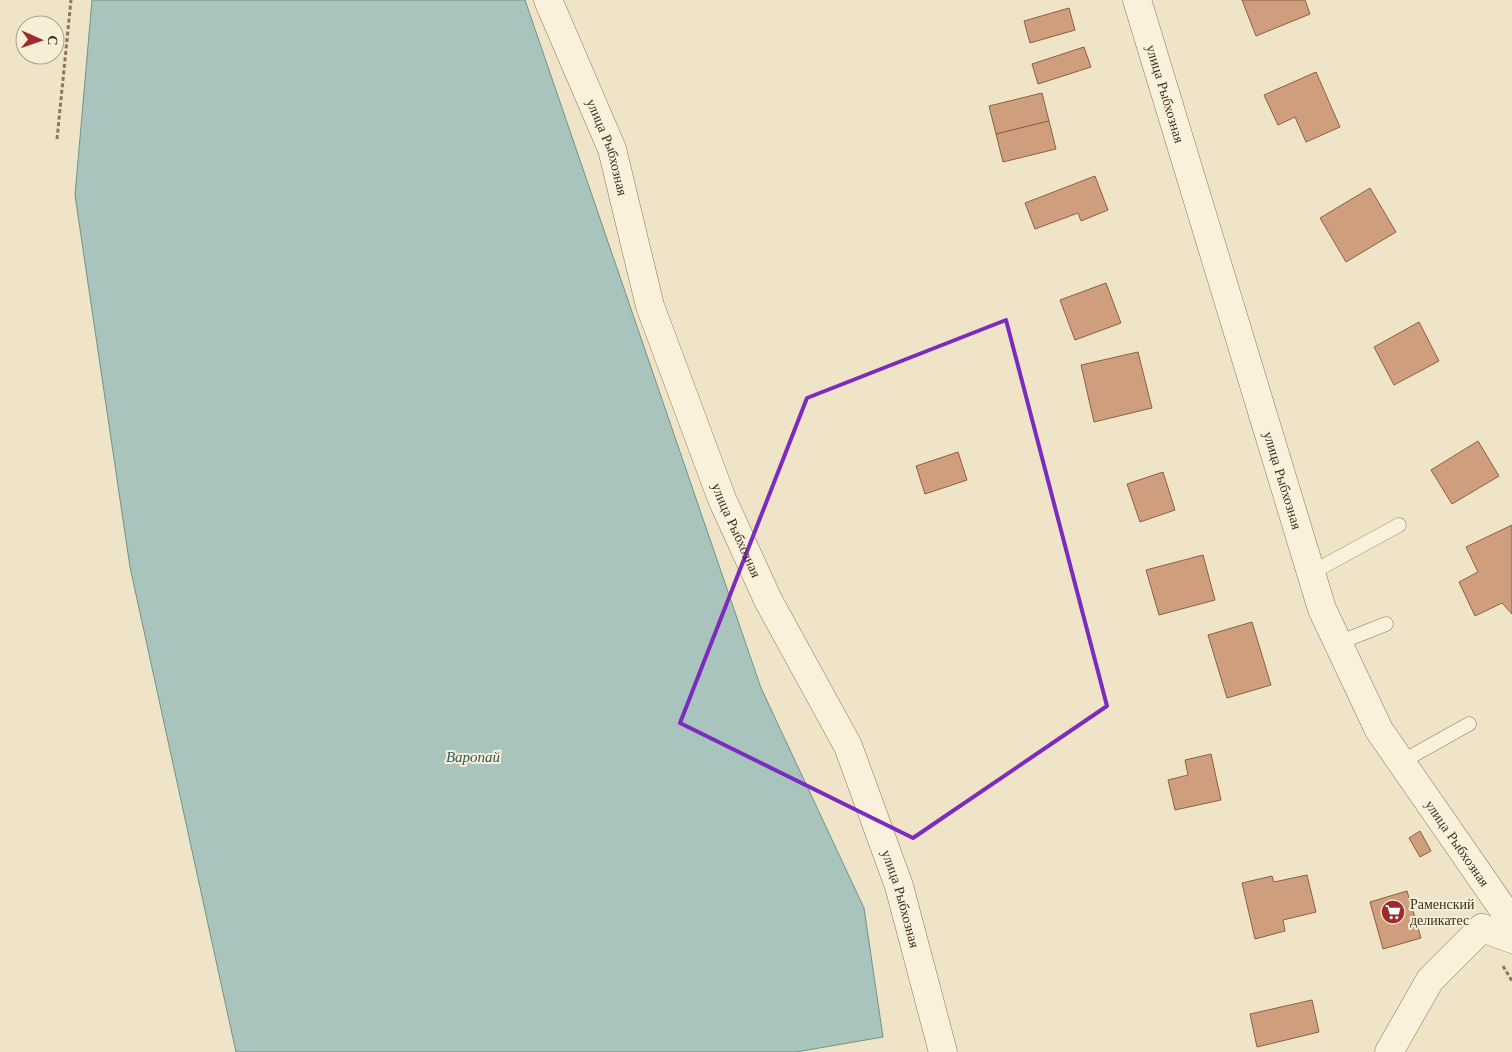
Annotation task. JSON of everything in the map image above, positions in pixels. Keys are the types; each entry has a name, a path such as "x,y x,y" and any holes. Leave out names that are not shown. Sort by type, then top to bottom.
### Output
{"street":[{"name":"улица Рыбхозная","path":"548,0 612,149 650,306 722,499 768,600 848,746 899,886 943,1052"},
{"name":"улица Рыбхозная","path":"1137,0 1322,610 1379,730 1512,922"},
{"path":"1389,1052 1430,980 1482,928 1512,939"}],"lane":[{"path":"1311,573 1399,525"},
{"path":"1338,643 1386,624"},
{"path":"1401,762 1469,724"}],"path":[{"path":"57,139 71,0"}],"highlighted area":[{"path":"1006,320 1107,706 913,838 680,723 807,398"}],"water":[{"name":"Варопай","path":"92,0 525,0 761,688 864,908 883,1037 796,1052 236,1052 130,567 75,195"}],"building":[{"path":"1242,0 1305,0 1310,14 1256,36"},
{"path":"1069,8 1075,30 1030,43 1024,21"},
{"path":"1084,47 1091,67 1038,84 1032,64"},
{"path":"1316,72 1340,127 1306,142 1295,117 1278,125 1264,95"},
{"path":"1042,93 1049,121 996,134 989,106"},
{"path":"1049,121 1056,149 1003,162 996,134"},
{"path":"1095,176 1108,210 1081,221 1078,213 1035,229 1025,203"},
{"path":"1370,188 1396,232 1346,262 1320,218"},
{"path":"1106,283 1121,323 1075,340 1060,300"},
{"path":"1419,322 1439,361 1394,385 1374,347"},
{"path":"1138,352 1152,408 1094,422 1081,365"},
{"path":"1478,441 1499,476 1452,504 1431,470"},
{"path":"958,452 967,480 925,494 916,466"},
{"path":"1163,472 1175,510 1140,522 1127,484"},
{"path":"1512,525 1512,614 1502,603 1475,616 1459,582 1478,572 1466,547"},
{"path":"1203,555 1215,600 1159,615 1146,570"},
{"path":"1252,622 1271,685 1227,698 1208,635"},
{"path":"1211,754 1221,800 1175,810 1168,780 1188,775 1185,760"},
{"path":"1420,831 1431,851 1420,857 1409,838"},
{"path":"1307,875 1316,912 1283,920 1285,931 1255,939 1242,883 1272,876 1274,882"},
{"path":"1407,891 1421,938 1383,949 1370,902"},
{"path":"1312,1000 1319,1032 1257,1047 1250,1014"}],"place":[{"name":"Раменский деликатес","path":"1393,912"}]}
